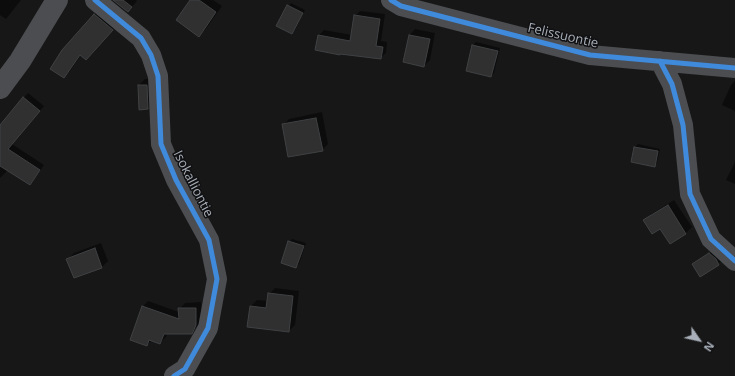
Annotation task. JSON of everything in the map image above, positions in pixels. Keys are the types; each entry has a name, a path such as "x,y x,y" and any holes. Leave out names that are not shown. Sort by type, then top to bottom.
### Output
{"street":[{"path":"0,88 20,61 56,0"},
{"name":"Isokalliontie","path":"95,0 141,38 151,55 158,76 161,144 176,180 209,240 217,279 208,328 185,369 174,376"},
{"name":"Felissuontie","path":"391,0 401,6 590,55 735,68"},
{"path":"660,61 672,84 683,125 690,194 711,239 735,261"}],"building":[{"path":"113,0 123,0 132,7 128,12"},
{"path":"190,0 199,0 216,12 199,37 176,20"},
{"path":"287,5 303,13 292,34 276,26"},
{"path":"94,14 113,30 86,60 80,55 64,78 50,69 62,50"},
{"path":"354,15 380,19 376,46 383,47 381,59 340,55 315,50 318,35 350,41"},
{"path":"409,35 430,39 424,67 403,62"},
{"path":"472,45 498,51 491,77 466,71"},
{"path":"138,85 147,85 148,109 139,110"},
{"path":"23,97 40,111 8,149 40,170 30,185 0,166 0,125"},
{"path":"316,118 323,151 288,157 282,124"},
{"path":"634,147 658,151 655,167 631,162"},
{"path":"668,205 686,234 670,244 660,229 652,234 643,220"},
{"path":"288,241 304,246 296,268 281,263"},
{"path":"95,248 102,268 74,278 66,259"},
{"path":"709,253 716,259 719,265 700,277 692,264"},
{"path":"268,293 293,296 289,332 247,327 250,306 266,308"},
{"path":"142,306 179,319 178,308 196,308 196,325 192,334 164,334 160,344 149,340 147,346 130,340"}],"cycle path":[{"path":"95,0 141,38 151,55 158,76 161,144 176,180 209,240 217,279 208,328 185,369 174,376"},
{"path":"391,0 401,6 590,55 735,68"},
{"path":"660,61 672,84 683,125 690,194 711,239 735,261"}]}
